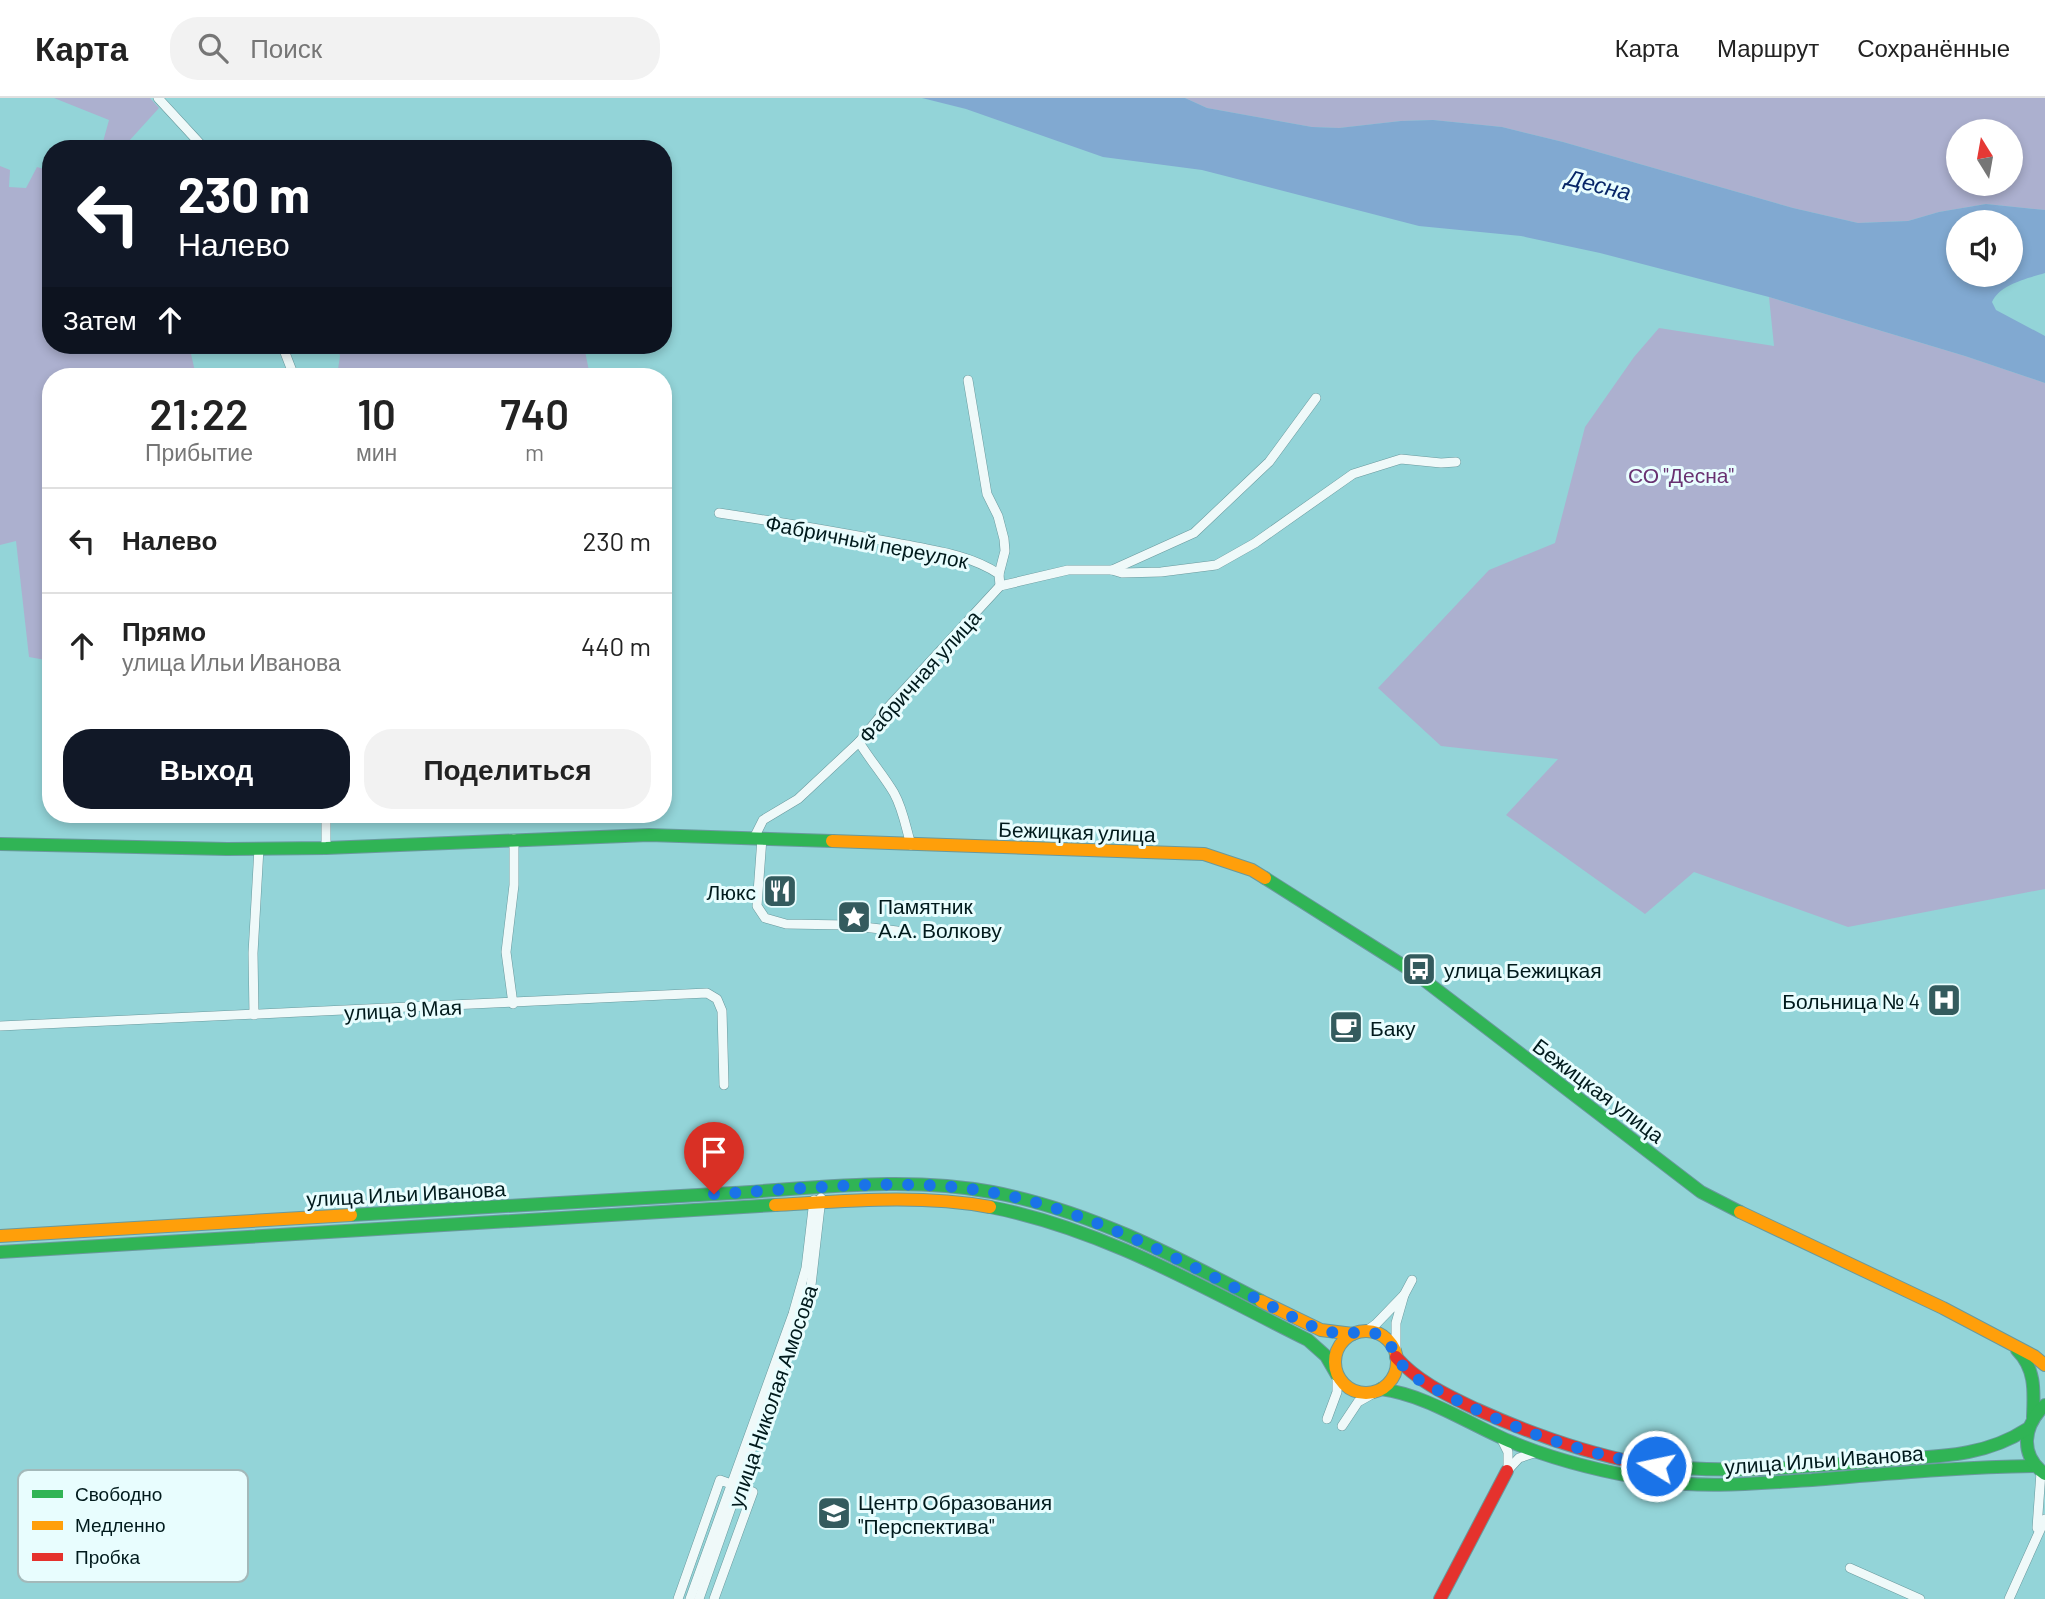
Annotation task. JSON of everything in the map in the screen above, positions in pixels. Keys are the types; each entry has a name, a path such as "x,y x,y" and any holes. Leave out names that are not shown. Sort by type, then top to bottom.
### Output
{"main road":[{"name":"Бежицкая улица","path":"0,844 326,848 649,835 1204,854 1252,870 1415,973 1701,1192 1943,1308 2034,1356 2045,1365"},
{"name":"улица Ильи Иванова","path":"0,1236 819,1188 943,1186 987,1191 1065,1210 1161,1250 1321,1330 1359,1333"},
{"name":"улица Ильи Иванова","path":"0,1252 817,1203 894,1200 943,1202 985,1206 1092,1236 1155,1264 1308,1340 1326,1356 1337,1375"},
{"path":"1359,1333 1381,1336 1388,1341 1396,1357 1394,1376 1381,1389 1361,1393 1343,1383 1337,1375 1336,1356 1345,1340 1359,1333"},
{"path":"2010,1345 2021,1354 2031,1369 2033,1381 2026,1443 2040,1470"},
{"name":"улица Ильи Иванова","path":"1396,1357 1416,1378 1515,1428 1582,1451 1656,1466 1740,1471 1983,1451 2004,1443 2030,1423 2045,1405"},
{"name":"улица Ильи Иванова","path":"1381,1389 1411,1395 1538,1452 1614,1473 1656,1481 1697,1485 1776,1484 1985,1467 2040,1470"},
{"path":"1440,1599 1507,1471"}],"street":[{"path":"158,98 197,140"},
{"path":"968,380 987,494 998,516 1004,539 1000,586 1068,570 1161,572 1216,565 1255,543 1353,474 1401,459 1456,463"},
{"path":"1111,570 1194,533 1269,462 1316,398"},
{"name":"Фабричный переулок","path":"719,513 826,529 956,555 986,566 999,575"},
{"name":"Фабричная улица","path":"758,838 763,820 798,799 859,743 883,713 1000,586"},
{"path":"859,743 894,792 911,845"},
{"path":"326,823 326,848"},
{"path":"758,838 757,906 765,918 786,924 847,925 897,931"},
{"path":"513,1004 506,952 514,885 514,839"},
{"path":"0,844 0,851"},
{"path":"254,1015 253,953 259,848"},
{"name":"улица 9 Мая","path":"0,1026 707,993 717,999 722,1011 724,1085"},
{"name":"улица Николая Амосова","path":"699,1599 800,1291 819,1188"},
{"path":"1396,1357 1396,1323 1404,1295 1412,1280"},
{"path":"1359,1333 1376,1324 1404,1295"},
{"path":"1327,1419 1335,1403 1337,1375"},
{"path":"1342,1426 1358,1402 1381,1389"},
{"path":"1500,1436 1508,1452 1507,1471"},
{"path":"1507,1471 1519,1458 1538,1452"},
{"path":"2036,1540 2040,1470"},
{"path":"678,1599 720,1480 752,1492 714,1599"},
{"name":"улица Николая Амосова","path":"690,1599 735,1486"},
{"path":"2009,1599 2045,1519"},
{"path":"1850,1568 1920,1599"}],"green space":[{"path":"54,98 150,98 159,108 130,140 103,140 109,120"},
{"path":"1185,98 2045,98 2045,210 1986,204 1946,210 1908,221 1858,223 1793,208 1502,127 1433,120 1339,128 1312,127 1207,108"},
{"path":"0,166 10,170 9,187 26,188 37,167 42,168 42,354 191,354 194,368 42,368 42,659 29,657 16,541 0,545"},
{"name":"СО \"Десна\"","path":"1769,297 2045,383 2045,889 1848,927 1694,872 1645,914 1506,815 1558,759 1441,746 1378,688 1489,570 1555,543 1585,427 1634,357 1659,328 1774,346"},
{"path":"586,354 588,368 338,368 340,356"}],"water":[{"name":"Десна","path":"922,98 1185,98 1207,108 1312,127 1339,128 1433,120 1502,127 1793,208 1858,223 1908,221 1946,211 1946,287 2007,287 1992,302 1996,310 2045,336 2045,383 1769,297 1600,253 1521,236 1419,226 1202,170 1103,157 966,109"},
{"path":"1986,204 2045,210 2045,273 2023,280 2023,210 1951,210"}],"traffic: fast":[{"path":"0,844 227,849 326,848 649,835 832,841"},
{"path":"1265,878 1415,973 1701,1192 1740,1212"},
{"path":"351,1215 862,1185 960,1187 1028,1200 1097,1223 1163,1251 1261,1301"},
{"path":"0,1252 775,1205"},
{"path":"990,1207 1032,1217 1114,1245 1192,1281 1308,1340 1326,1356 1337,1375"},
{"path":"2017,1350 2031,1373 2033,1417"},
{"path":"1381,1389 1430,1403 1509,1441 1561,1460 1671,1483 1752,1484 1951,1469 2035,1466"},
{"path":"2045,1405 2032,1422 2027,1440 2031,1458 2045,1474"},
{"path":"1638,1463 1697,1469 1756,1469 1933,1457 1991,1446 2027,1429"}],"traffic: slow":[{"path":"832,841 1204,854 1252,870 1265,878"},
{"path":"775,1205 910,1200 990,1207"},
{"path":"1740,1212 1943,1308 2034,1356 2045,1365"},
{"path":"0,1236 351,1215"},
{"path":"1261,1301 1321,1330 1353,1334"},
{"path":"1366,1331 1388,1340 1397,1362 1388,1384 1366,1393 1344,1384 1335,1362 1344,1340 1366,1331"}],"traffic: jam":[{"path":"1396,1357 1433,1387 1496,1418 1576,1447 1638,1463"},
{"path":"1440,1599 1507,1471"}],"place":[{"name":"Люкс","path":"780,891"},
{"name":"Памятник А.А. Волкову","path":"854,917"},
{"name":"улица Бежицкая","path":"1419,969"},
{"name":"Больница № 4","path":"1944,1000"},
{"name":"Баку","path":"1346,1027"},
{"name":"Центр Образования \"Перспектива\"","path":"834,1513"}],"route":[{"path":"714,1194 893,1185 943,1186 987,1191 1065,1210 1145,1243 1321,1330 1353,1334 1365,1332 1381,1336 1388,1341 1396,1357 1416,1378 1515,1428 1582,1451 1656,1466"}]}
